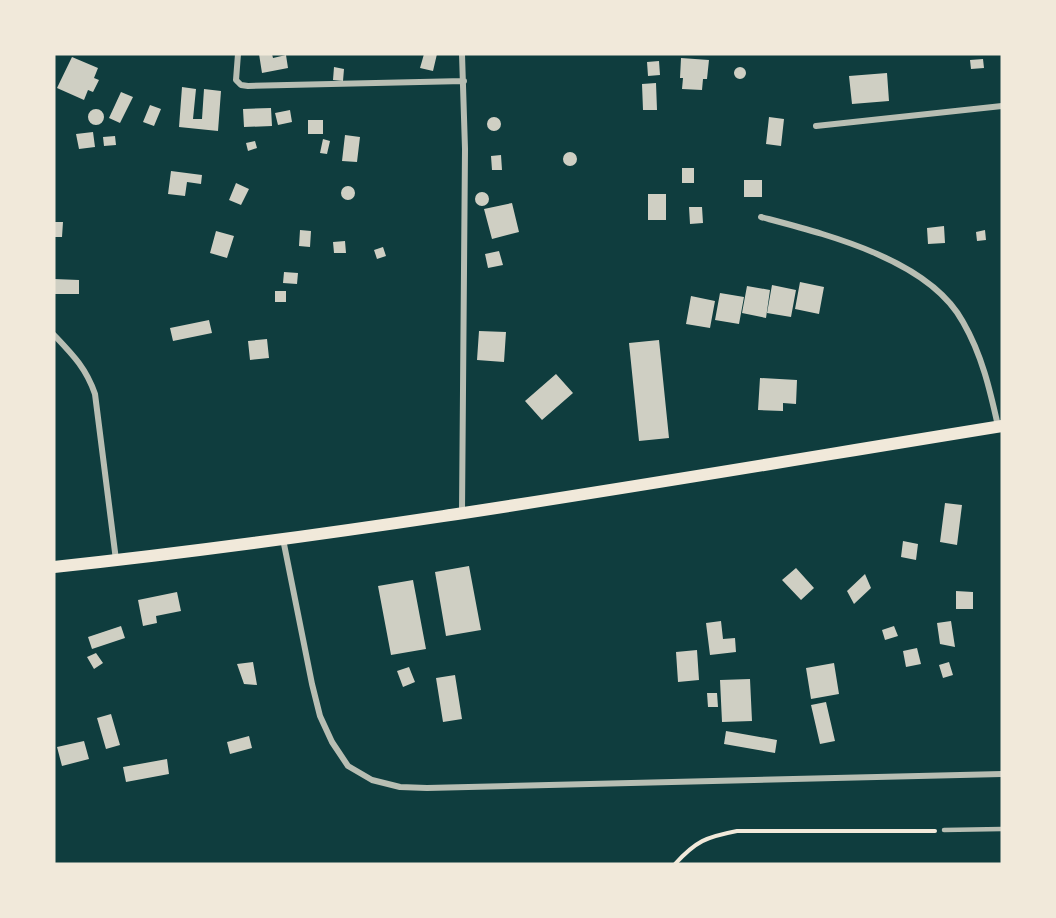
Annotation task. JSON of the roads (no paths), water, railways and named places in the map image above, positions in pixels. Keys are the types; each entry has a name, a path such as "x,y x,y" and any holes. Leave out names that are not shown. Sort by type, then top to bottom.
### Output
{"main road":[{"path":"54,567 282,539 1000,426"}],"street":[{"path":"238,54 236,80 241,85 248,86 464,81"},
{"path":"462,54 465,149 462,512"},
{"path":"816,126 1002,106"},
{"path":"761,217 829,235 922,276 944,297 963,321 982,362 1000,426"},
{"path":"54,335 89,376 95,394 116,561"},
{"path":"282,539 320,716 332,742 348,766 372,780 400,787 427,788 1002,774"}],"lane":[{"path":"944,831 1002,829"}]}
